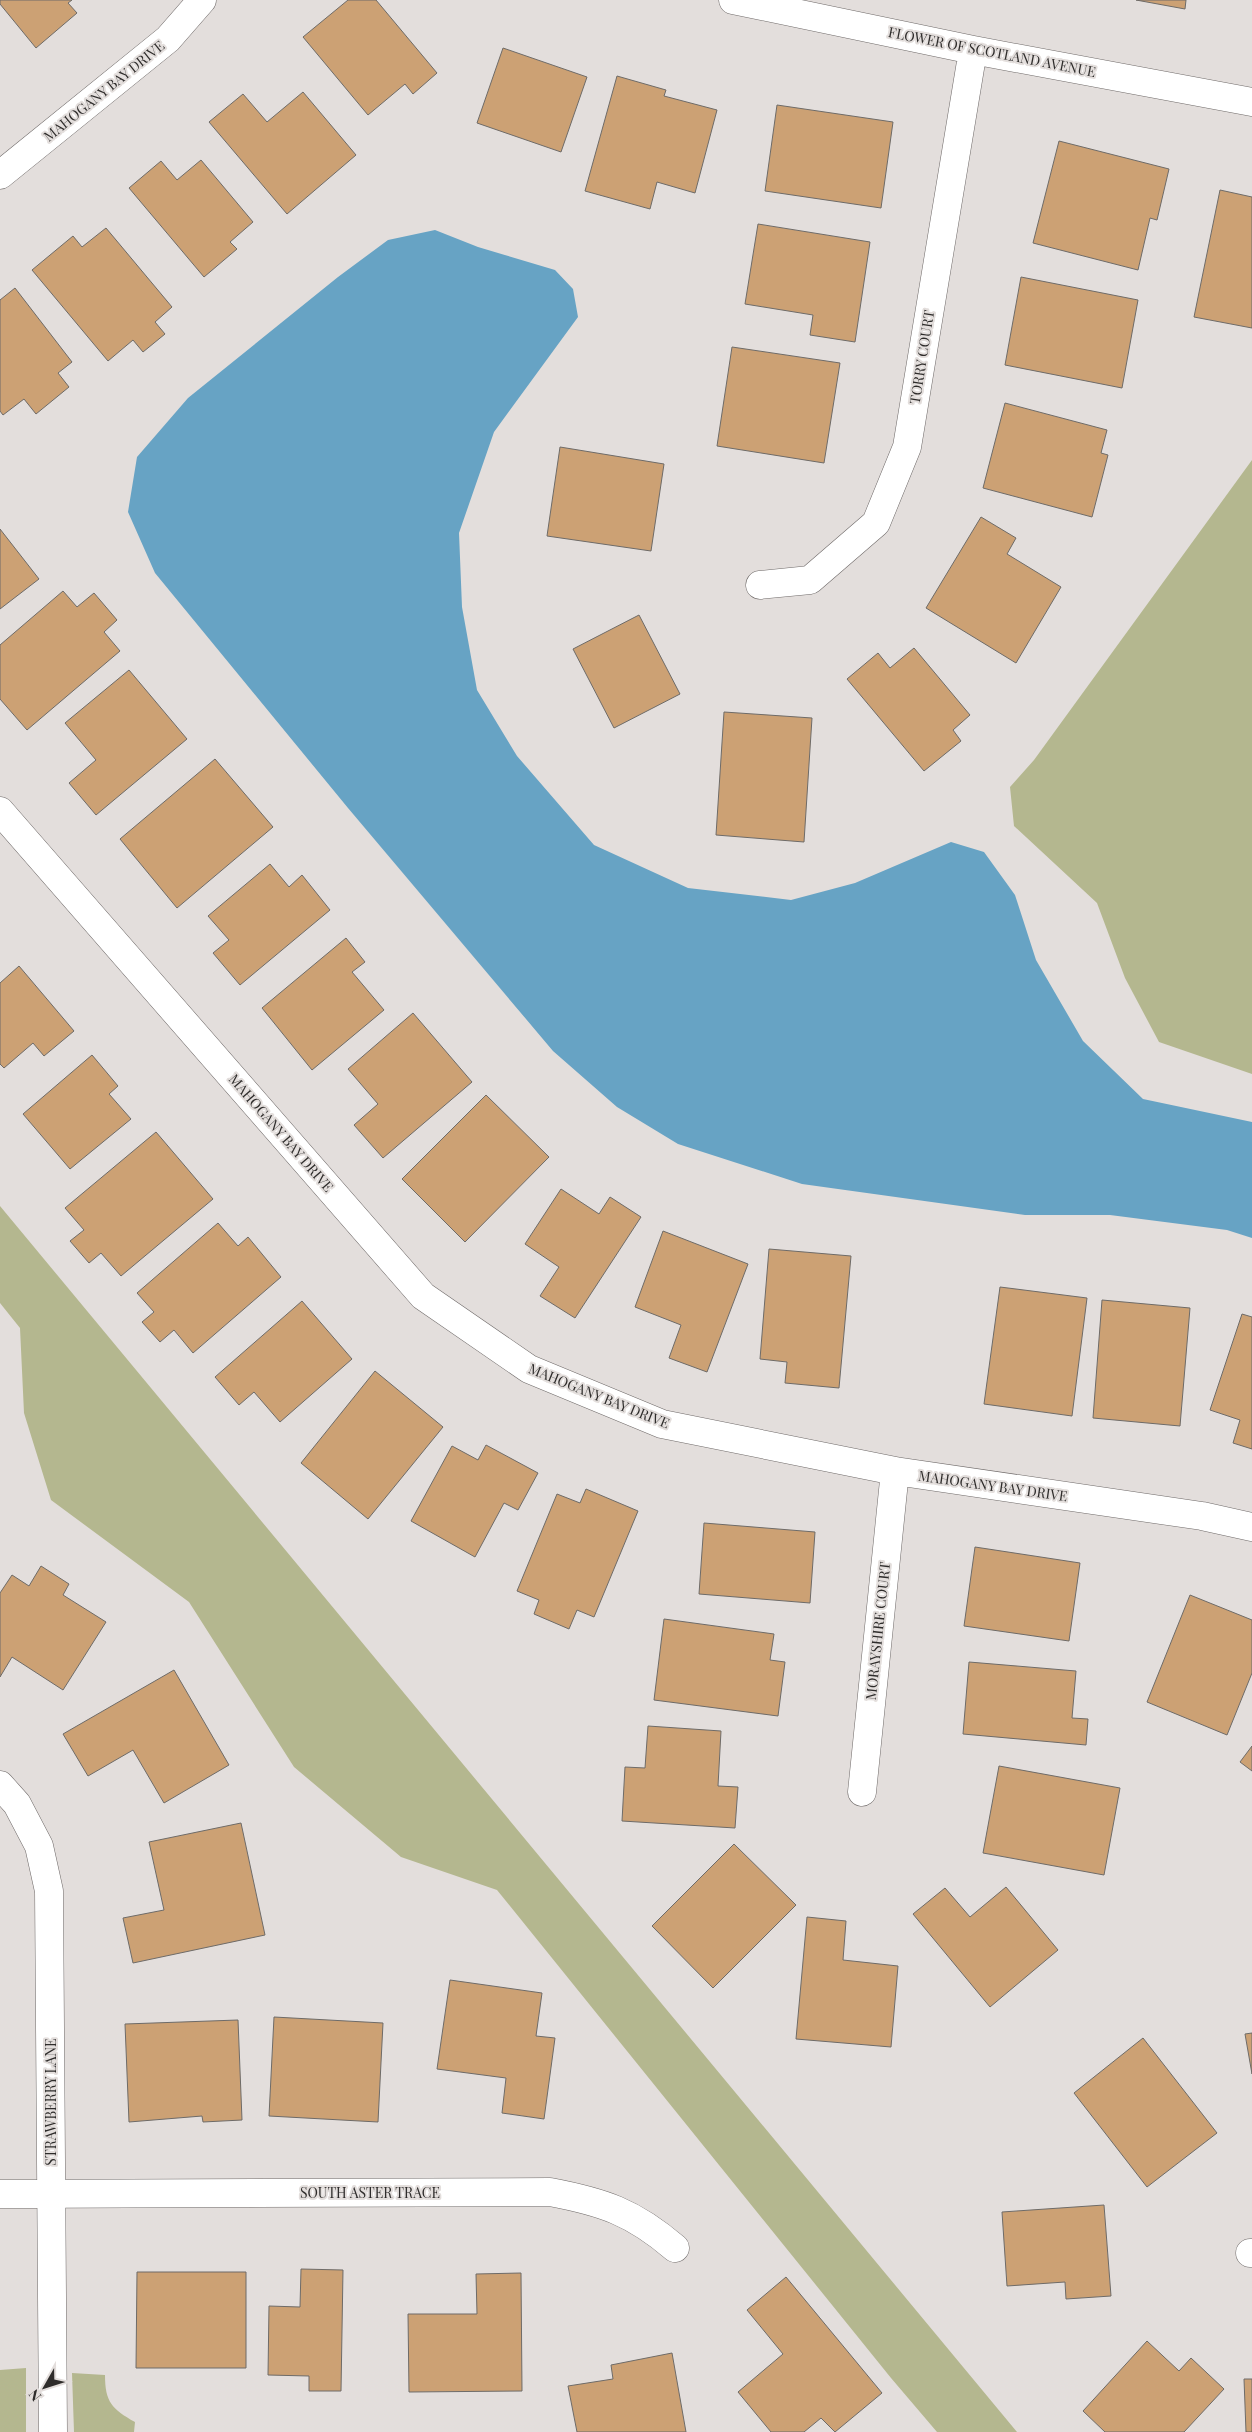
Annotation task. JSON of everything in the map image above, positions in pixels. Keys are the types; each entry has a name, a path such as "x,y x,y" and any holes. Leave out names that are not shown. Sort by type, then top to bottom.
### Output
{"street":[{"name":"MAHOGANY BAY DRIVE","path":"0,175 168,39 202,0"},
{"name":"FLOWER OF SCOTLAND AVENUE","path":"733,0 973,50 1252,102"},
{"name":"TORRY COURT","path":"760,585 810,580 876,523 907,447 973,50"},
{"name":"MAHOGANY BAY DRIVE","path":"0,811 423,1296 529,1369 662,1424 894,1471 1202,1516 1252,1527"},
{"name":"MORAYSHIRE COURT","path":"862,1792 894,1471"},
{"name":"STRAWBERRY LANE","path":"0,1785 17,1804 39,1846 49,1892 53,2432"},
{"name":"SOUTH ASTER TRACE","path":"0,2194 550,2192 591,2200 617,2209 654,2230 675,2248"}],"green space":[{"path":"1252,460 1252,1074 1159,1042 1125,978 1097,903 1014,826 1010,787 1034,760"},
{"path":"0,1206 1017,2432 937,2432 891,2378 497,1890 401,1857 294,1767 189,1602 51,1500 24,1413 20,1328 0,1303"},
{"path":"26,2368 26,2432 0,2432 0,2370"},
{"path":"72,2373 105,2375 106,2392 111,2404 115,2409 135,2422 134,2432 74,2432"}],"water":[{"path":"435,230 478,247 555,270 573,289 578,317 494,432 459,533 462,607 477,690 517,756 594,845 688,888 791,900 855,883 951,842 984,852 1015,895 1036,960 1083,1041 1143,1099 1252,1122 1252,1238 1227,1230 1110,1215 1025,1215 802,1184 678,1144 617,1107 553,1051 348,808 155,573 128,512 137,457 188,398 338,277 388,240"}],"building":[{"path":"0,0 72,0 68,3 77,13 36,48 0,4"},
{"path":"348,0 376,0 437,73 413,94 405,84 368,115 303,37"},
{"path":"1136,0 1186,0 1185,9"},
{"path":"503,48 587,77 561,152 477,123"},
{"path":"617,76 666,90 664,96 717,110 695,193 657,182 650,209 585,191"},
{"path":"303,92 356,155 287,214 209,122 243,94 267,122"},
{"path":"777,105 893,122 881,208 765,191"},
{"path":"1059,141 1169,169 1157,220 1150,218 1138,270 1033,243"},
{"path":"201,160 253,222 230,242 237,249 204,277 129,188 161,161 177,180"},
{"path":"1220,190 1252,197 1252,328 1194,317"},
{"path":"758,224 870,242 855,342 810,335 813,315 745,304"},
{"path":"106,228 172,307 155,322 165,334 143,352 133,340 108,361 32,270 73,236 82,247"},
{"path":"1021,277 1138,300 1122,388 1005,365"},
{"path":"15,288 72,362 58,373 69,387 36,414 24,399 3,415 0,411 0,300"},
{"path":"732,347 840,363 824,463 717,446"},
{"path":"1005,403 1107,430 1101,453 1108,455 1092,517 983,488"},
{"path":"560,447 664,464 651,551 547,536"},
{"path":"981,517 1016,538 1007,554 1061,587 1016,663 926,608"},
{"path":"0,529 39,579 0,609"},
{"path":"63,591 77,607 94,593 117,620 104,632 120,651 27,730 0,699 0,645"},
{"path":"639,615 680,694 614,728 573,649"},
{"path":"914,648 970,715 953,730 961,741 924,771 847,679 878,653 890,668"},
{"path":"129,670 187,739 96,815 69,783 96,760 65,723"},
{"path":"724,712 812,718 804,842 716,835"},
{"path":"215,759 273,827 177,908 120,839"},
{"path":"270,864 289,887 302,875 330,910 240,985 213,953 229,940 208,916"},
{"path":"346,938 365,962 352,972 384,1010 312,1070 262,1008"},
{"path":"19,966 74,1031 44,1056 33,1043 4,1068 0,1064 0,983"},
{"path":"413,1013 472,1082 383,1158 354,1125 378,1104 348,1069"},
{"path":"92,1055 118,1086 109,1094 131,1119 70,1169 23,1114"},
{"path":"486,1095 549,1157 465,1242 402,1179"},
{"path":"156,1132 213,1199 121,1276 101,1253 89,1263 70,1241 84,1230 65,1208"},
{"path":"561,1189 599,1214 610,1197 641,1217 575,1318 540,1296 559,1267 525,1244"},
{"path":"218,1223 238,1246 248,1237 281,1277 193,1353 174,1330 160,1342 142,1322 154,1312 137,1293"},
{"path":"663,1231 748,1264 707,1372 669,1358 681,1325 635,1307"},
{"path":"769,1249 851,1256 839,1388 785,1383 787,1362 760,1359"},
{"path":"1000,1287 1087,1298 1072,1416 984,1404"},
{"path":"1102,1300 1190,1308 1180,1426 1093,1418"},
{"path":"302,1301 352,1359 280,1422 254,1392 239,1405 215,1377"},
{"path":"1242,1314 1252,1317 1252,1449 1233,1443 1240,1420 1210,1410"},
{"path":"375,1371 443,1427 368,1519 301,1463"},
{"path":"486,1445 538,1473 518,1510 504,1503 475,1557 411,1521 452,1446 478,1460"},
{"path":"586,1489 638,1511 594,1617 577,1610 569,1629 534,1614 539,1600 517,1591 557,1494 580,1503"},
{"path":"704,1523 815,1532 810,1603 699,1594"},
{"path":"975,1547 1080,1563 1069,1641 964,1626"},
{"path":"41,1566 69,1584 63,1595 106,1622 63,1690 12,1657 0,1677 0,1593 12,1575 29,1586"},
{"path":"1190,1595 1252,1620 1252,1673 1227,1735 1147,1702"},
{"path":"664,1619 774,1634 770,1660 785,1662 778,1716 654,1700"},
{"path":"969,1662 1076,1671 1072,1718 1088,1719 1086,1745 963,1734"},
{"path":"174,1670 229,1765 164,1803 133,1750 88,1776 63,1734"},
{"path":"648,1726 721,1731 718,1786 738,1787 735,1828 622,1821 625,1767 645,1768"},
{"path":"1252,1746 1252,1771 1240,1762"},
{"path":"999,1766 1120,1788 1104,1875 983,1853"},
{"path":"241,1823 265,1935 133,1963 123,1918 164,1910 149,1842"},
{"path":"734,1844 796,1905 713,1988 652,1926"},
{"path":"1006,1887 1058,1950 990,2007 913,1914 945,1888 970,1917"},
{"path":"807,1917 846,1921 843,1960 898,1966 891,2047 796,2039"},
{"path":"450,1980 542,1993 536,2036 555,2038 544,2119 502,2113 506,2078 437,2069"},
{"path":"274,2017 383,2023 378,2122 269,2116"},
{"path":"238,2020 242,2120 203,2122 202,2116 129,2122 125,2024"},
{"path":"1252,2033 1252,2074 1245,2034"},
{"path":"1143,2038 1217,2133 1147,2187 1074,2093"},
{"path":"1104,2205 1111,2296 1066,2299 1065,2282 1007,2286 1002,2212"},
{"path":"301,2269 343,2270 341,2391 309,2391 309,2376 268,2375 269,2306 300,2307"},
{"path":"137,2272 246,2272 246,2368 136,2368"},
{"path":"521,2273 522,2391 409,2392 408,2314 477,2314 476,2274"},
{"path":"786,2277 882,2393 835,2432 821,2418 804,2432 771,2432 738,2392 783,2354 747,2310"},
{"path":"1147,2341 1179,2371 1191,2358 1224,2389 1184,2432 1105,2432 1083,2411"},
{"path":"672,2353 686,2432 577,2432 568,2386 613,2379 611,2365"},
{"path":"1244,2379 1252,2379 1252,2432 1246,2432"}]}
